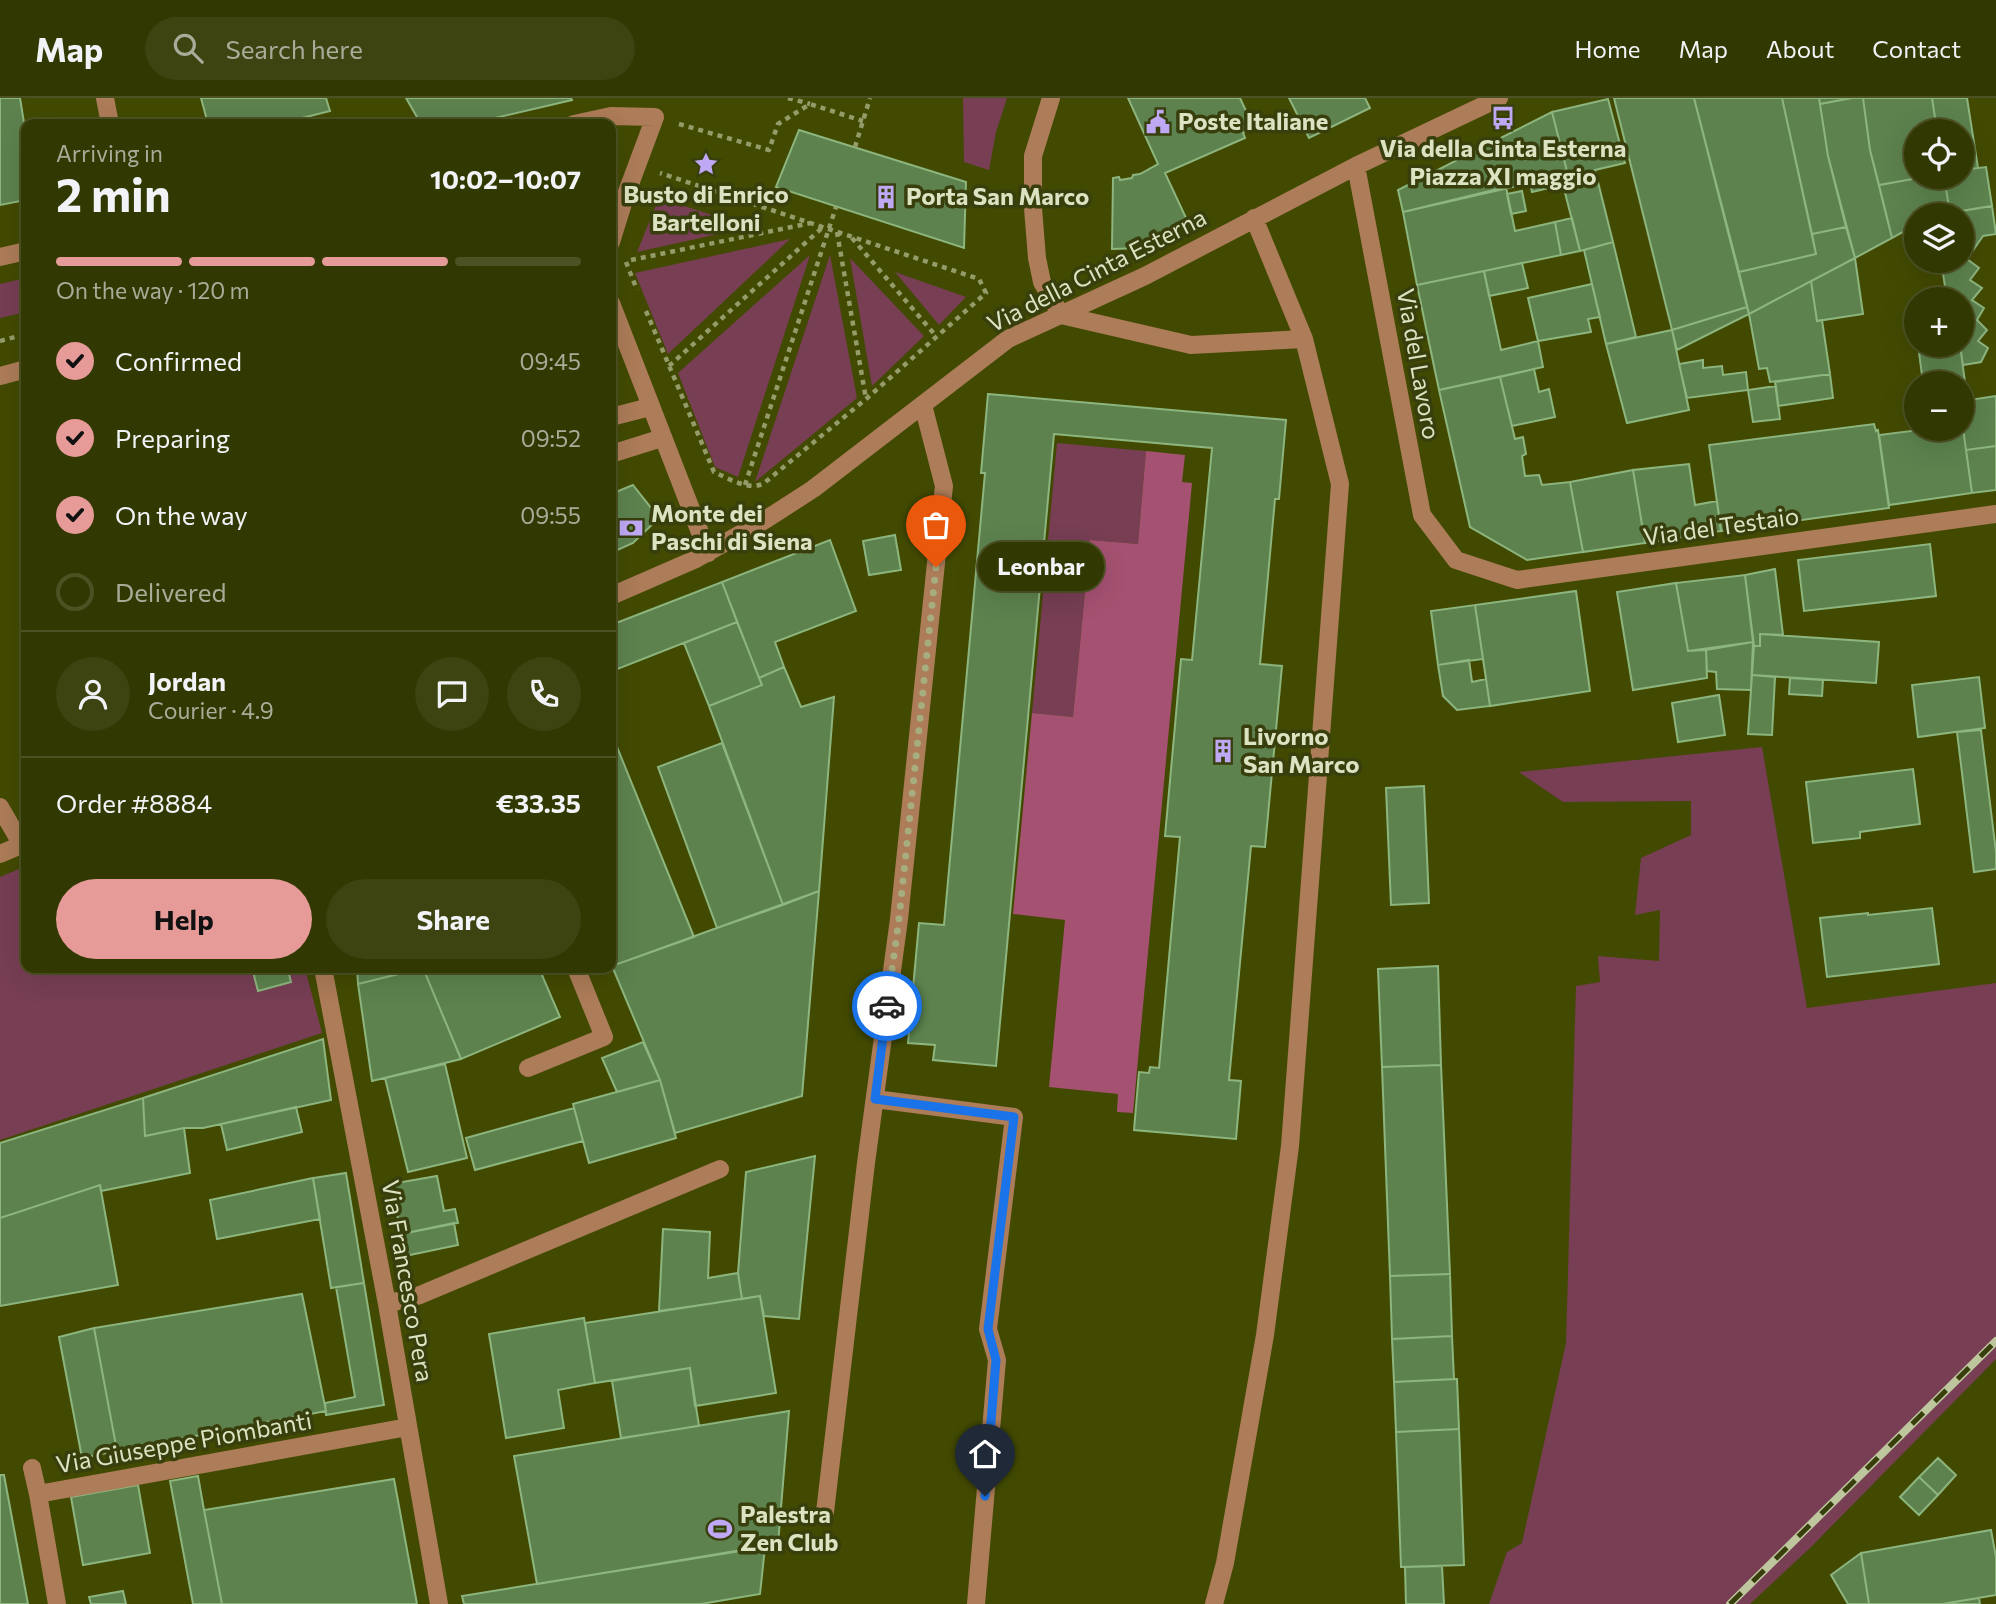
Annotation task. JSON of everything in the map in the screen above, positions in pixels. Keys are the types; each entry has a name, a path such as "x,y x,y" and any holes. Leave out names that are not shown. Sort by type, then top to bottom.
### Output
{"street":[{"path":"105,98 109,119"},
{"path":"1051,98 1033,156 1033,208 1042,282 1061,315 1191,345 1304,339"},
{"name":"Via della Cinta Esterna","path":"616,594 708,553 813,489 1008,339 1137,281 1356,166 1499,98"},
{"path":"597,119 611,116 655,117 616,226"},
{"name":"Via del Lavoro","path":"1356,166 1422,515 1456,560"},
{"path":"1214,1604 1225,1563 1265,1335 1290,1146 1340,484 1304,339 1254,218"},
{"path":"0,257 21,252"},
{"path":"616,316 708,553"},
{"path":"0,376 21,370"},
{"path":"825,1512 899,919 944,486 923,405"},
{"path":"616,416 650,407"},
{"path":"616,452 662,438"},
{"name":"Via del Testaio","path":"1456,560 1517,580 1996,514"},
{"path":"0,807 21,839"},
{"path":"0,854 21,845"},
{"name":"Via Francesco Pera","path":"324,973 387,1304 439,1604"},
{"path":"528,1068 604,1037 578,973"},
{"path":"875,1099 1014,1117 988,1329 996,1360 976,1604"},
{"path":"387,1304 420,1295 720,1169"},
{"name":"Via Giuseppe Piombanti","path":"57,1604 38,1494 408,1427"},
{"path":"32,1468 38,1494"}],"path":[{"path":"788,98 863,121"},
{"path":"855,147 870,98"},
{"path":"655,117 769,150 778,124 810,104"},
{"path":"645,308 714,472 754,487 764,484 866,399 986,293 979,279 657,173"},
{"path":"746,485 836,207"},
{"path":"625,262 811,223"},
{"path":"669,366 823,227"},
{"path":"837,232 866,399"},
{"path":"851,237 936,337"},
{"path":"630,249 625,262 640,296"},
{"path":"0,341 21,335"}],"shaded area":[{"path":"963,98 1007,98 996,132 989,170 964,162"},
{"path":"659,198 750,227 637,252"},
{"path":"790,239 668,354 635,273"},
{"path":"810,255 738,477 715,467 678,373"},
{"path":"830,255 857,398 755,482"},
{"path":"850,258 924,336 872,386"},
{"path":"895,272 966,297 939,325"},
{"path":"21,279 21,313 0,318 0,284"},
{"path":"1057,443 1146,451 1138,544 1090,540 1073,717 1032,713"},
{"path":"1146,451 1185,455 1182,482 1192,483 1133,1113 1117,1112 1118,1094 1049,1087 1065,920 1013,914 1032,713 1073,717 1090,540 1138,544"},
{"path":"1762,747 1807,1008 1996,983 1996,1359 1810,1548 1750,1604 1489,1604 1507,1552 1522,1543 1566,1343 1576,986 1600,982 1598,956 1659,961 1660,910 1635,915 1641,858 1691,835 1691,801 1563,802 1519,772"},
{"path":"21,868 21,973 306,973 322,1033 0,1140 0,877"}],"building":[{"path":"0,98 20,98 23,119 21,119 21,201 0,205"},
{"path":"201,98 326,98 330,111 298,119 207,119"},
{"path":"406,98 572,100 490,119 418,119"},
{"path":"1128,98 1240,98 1254,128 1243,133 1245,138 1165,173 1187,220 1143,241 1142,248 1112,249 1113,178 1132,178 1133,175 1158,164"},
{"path":"1289,98 1365,98 1370,108 1309,138"},
{"path":"1614,98 1694,98 1747,307 1672,330"},
{"path":"1694,98 1782,98 1816,254 1739,272"},
{"path":"1782,98 1819,98 1828,156 1846,227 1812,234"},
{"path":"1819,98 1852,98 1820,104"},
{"path":"1863,98 1870,150 1892,238 1855,258 1828,156 1820,104"},
{"path":"1863,98 1932,98 1935,119 1904,119 1904,181 1879,185 1870,150"},
{"path":"1932,98 1967,98 1970,119 1935,119"},
{"path":"1608,99 1625,163 1595,170 1613,242 1580,251 1563,185 1570,183 1552,112"},
{"path":"1552,112 1570,183 1532,192 1530,183 1403,212 1398,190"},
{"name":"Porta San Marco","path":"799,130 966,182 964,248 776,187"},
{"path":"1974,143 1978,168 1974,168"},
{"path":"1986,167 1992,206 1974,209 1974,203 1948,203 1946,189 1974,189 1974,168"},
{"path":"1904,181 1904,189 1946,189 1948,203 1904,203 1904,232 1892,238 1879,185"},
{"path":"1506,187 1515,231 1555,222 1561,255 1417,285 1403,212"},
{"path":"1522,191 1526,211 1511,214 1507,194"},
{"path":"1992,206 1996,234 1983,236 1974,249 1974,209"},
{"path":"1572,218 1580,251 1561,255 1555,222"},
{"path":"1846,227 1855,258 1749,314 1739,272 1816,254 1812,234"},
{"path":"1613,242 1636,337 1606,344 1584,250"},
{"path":"1855,258 1863,314 1817,321 1811,281"},
{"path":"1522,263 1528,288 1489,296 1484,271"},
{"path":"1974,264 1979,268 1970,280 1982,288 1974,298 1974,287 1945,287 1943,273 1974,273"},
{"path":"1484,271 1501,350 1538,341 1543,367 1439,390 1417,285"},
{"path":"1811,281 1817,321 1822,320 1830,374 1770,382 1767,368 1759,369 1749,314"},
{"path":"1592,284 1600,317 1588,319 1591,332 1538,341 1528,298"},
{"path":"1974,301 1984,308 1977,320 1987,330 1978,341 1988,348 1981,362 1963,365 1962,357 1974,357"},
{"path":"1747,307 1749,314 1677,350 1672,330"},
{"path":"1672,330 1689,410 1627,423 1606,344"},
{"path":"1920,357 1962,357 1964,371 1921,371"},
{"path":"1703,360 1703,368 1722,366 1723,375 1746,372 1748,390 1687,398 1679,364"},
{"path":"1534,369 1539,392 1549,389 1555,417 1512,426 1500,377"},
{"path":"1830,374 1833,398 1778,406 1775,382"},
{"path":"1500,377 1515,439 1523,437 1526,454 1522,456 1525,476 1539,475 1542,485 1570,482 1583,552 1527,560 1470,527 1439,390"},
{"path":"1776,386 1780,419 1753,422 1748,390"},
{"name":"Livorno San Marco","path":"988,394 1286,420 1279,499 1275,499 1260,664 1282,666 1265,847 1251,846 1229,1080 1241,1081 1236,1139 1134,1130 1139,1072 1149,1073 1150,1067 1159,1068 1180,837 1165,836 1181,659 1192,660 1212,448 1054,434 996,1066 933,1060 935,1045 908,1043 919,923 944,925 985,473 981,473"},
{"path":"1996,396 1996,446 1966,450 1965,441 1974,441 1974,399"},
{"path":"1874,424 1876,431 1878,430 1889,508 1721,531 1709,445"},
{"path":"1904,432 1904,441 1965,441 1972,493 1889,505 1879,435"},
{"path":"1996,446 1996,490 1972,493 1966,450"},
{"path":"1689,464 1695,505 1717,501 1721,531 1645,543 1633,470"},
{"path":"1633,470 1645,543 1583,552 1570,482"},
{"path":"633,485 659,518 633,543 616,551 616,492"},
{"path":"895,535 901,570 869,575 863,541"},
{"path":"830,540 856,611 775,642 784,667 759,678 722,582"},
{"path":"1930,544 1936,596 1804,611 1798,560"},
{"path":"1775,569 1783,635 1760,634 1760,646 1754,646 1745,575"},
{"path":"1745,575 1753,642 1688,651 1676,583"},
{"path":"722,582 737,622 616,670 616,623"},
{"path":"1676,583 1688,651 1706,650 1707,678 1633,690 1617,592"},
{"path":"1576,591 1590,691 1490,706 1475,605"},
{"path":"1475,605 1483,659 1438,665 1431,611"},
{"path":"737,622 762,685 709,706 684,643"},
{"path":"1760,634 1879,642 1876,683 1752,675 1754,646 1760,646"},
{"path":"1753,642 1751,690 1717,689 1716,672 1707,671 1706,650"},
{"path":"1469,660 1472,682 1486,679 1490,706 1457,710 1443,696 1438,665"},
{"path":"784,667 801,707 834,697 819,891 783,905 709,706 762,685 759,678"},
{"path":"1752,675 1775,677 1772,735 1748,734"},
{"path":"1979,677 1985,728 1918,737 1912,685"},
{"path":"1790,678 1823,680 1822,696 1789,694"},
{"path":"1719,695 1725,735 1678,742 1672,703"},
{"path":"1981,730 1996,869 1974,872 1957,732"},
{"path":"722,743 783,905 717,928 658,767"},
{"path":"616,744 694,937 616,965"},
{"path":"1913,769 1920,824 1860,832 1860,838 1813,843 1806,782"},
{"path":"1424,786 1429,903 1391,905 1386,788"},
{"path":"819,891 802,1096 675,1133 660,1080 615,973 616,965"},
{"path":"1932,908 1939,964 1827,977 1820,918"},
{"path":"1438,966 1441,1065 1382,1067 1378,969"},
{"path":"253,973 289,973 291,982 258,991"},
{"path":"357,973 403,973 358,984"},
{"path":"403,973 425,973 461,1059 372,1081 358,984"},
{"path":"425,973 541,973 560,1017 461,1059"},
{"path":"323,1039 331,1100 203,1128 184,1128 145,1136 143,1098"},
{"path":"643,1042 660,1080 617,1092 602,1058"},
{"path":"445,1064 467,1158 408,1172 385,1078"},
{"path":"1441,1065 1450,1274 1390,1276 1382,1067"},
{"path":"660,1080 676,1138 589,1163 573,1104"},
{"path":"143,1098 145,1136 184,1128 190,1173 101,1191 100,1185 0,1218 0,1143"},
{"path":"296,1107 302,1132 227,1150 221,1124"},
{"path":"574,1108 583,1141 475,1170 466,1138"},
{"path":"815,1156 799,1319 764,1316 760,1296 742,1299 738,1273 746,1172"},
{"path":"346,1173 364,1283 331,1288 313,1178"},
{"path":"437,1176 444,1211 455,1209 458,1223 401,1234 391,1184"},
{"path":"313,1178 320,1219 217,1239 210,1200"},
{"path":"100,1185 118,1285 0,1306 0,1218"},
{"path":"454,1223 458,1245 405,1256 401,1234"},
{"path":"663,1229 710,1232 708,1278 738,1273 742,1299 659,1311"},
{"path":"1450,1274 1452,1336 1392,1339 1390,1276"},
{"path":"364,1283 384,1405 326,1415 325,1403 355,1397 336,1287"},
{"path":"302,1294 326,1411 117,1451 94,1328"},
{"path":"760,1296 776,1393 695,1406 690,1368 595,1383 585,1323"},
{"path":"584,1318 595,1383 558,1390 564,1428 506,1438 489,1334"},
{"path":"94,1328 117,1451 82,1458 59,1337"},
{"path":"1452,1336 1454,1379 1394,1382 1392,1339"},
{"path":"690,1368 699,1426 621,1438 612,1381"},
{"path":"1457,1379 1459,1429 1396,1432 1394,1382"},
{"path":"789,1411 778,1544 537,1584 514,1456"},
{"path":"1459,1429 1464,1565 1401,1567 1396,1432"},
{"path":"1938,1458 1956,1475 1938,1495 1919,1477"},
{"path":"0,1475 4,1475 28,1604 0,1604"},
{"path":"198,1476 222,1604 193,1604 170,1481"},
{"path":"1919,1477 1938,1495 1919,1515 1900,1497"},
{"path":"394,1479 417,1604 222,1604 204,1510"},
{"path":"138,1485 150,1553 83,1565 71,1497"},
{"path":"1991,1530 1996,1557 1996,1595 1942,1604 1869,1604 1861,1553"},
{"path":"765,1547 760,1594 701,1604 464,1604 462,1596"},
{"path":"1861,1553 1869,1604 1848,1604 1831,1575"},
{"path":"1442,1566 1444,1604 1406,1604 1405,1567"},
{"path":"123,1591 126,1604 91,1604 89,1597"},
{"path":"1979,1598 1980,1604 1942,1604"}],"railway":[{"path":"1730,1604 1996,1341"}],"way so far":[{"path":"887,1006 899,919 936,567"}],"place":[{"name":"Via della Cinta Esterna Piazza XI maggio","path":"1503,118"},
{"name":"Poste Italiane","path":"1158,122"},
{"name":"Busto di Enrico Bartelloni","path":"706,164"},
{"name":"Porta San Marco","path":"886,197"},
{"name":"Monte dei Paschi di Siena","path":"631,528"},
{"name":"Leonbar","path":"936,567"},
{"name":"Livorno San Marco","path":"1223,751"},
{"name":"Palestra Zen Club","path":"720,1529"}],"route":[{"path":"887,1006 875,1099 1014,1117 988,1329 996,1360 985,1496"}]}
